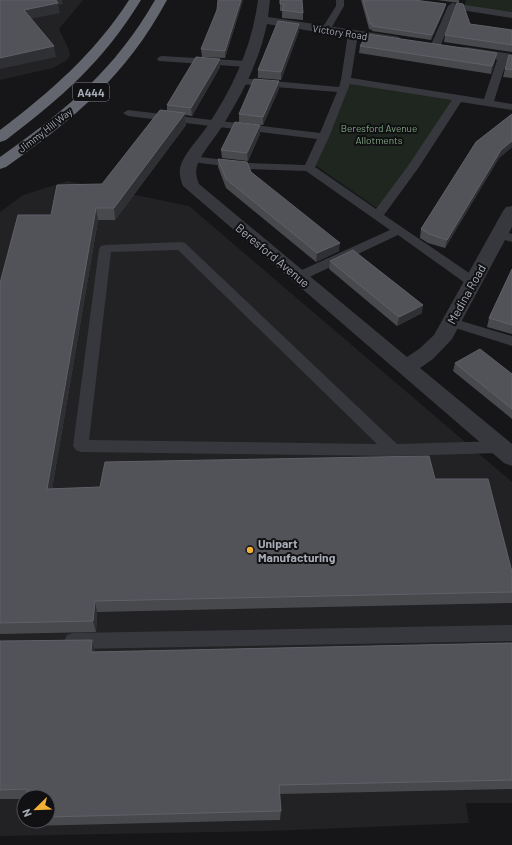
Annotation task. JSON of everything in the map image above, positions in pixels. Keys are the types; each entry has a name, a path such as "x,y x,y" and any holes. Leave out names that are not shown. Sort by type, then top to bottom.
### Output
{"highway":[{"name":"Jimmy Hill Way","path":"0,137 33,113 64,86 94,56 113,34 135,0"},
{"name":"Jimmy Hill Way","path":"0,164 79,103 121,62 138,40 161,0"}],"street":[{"name":"Beresford Avenue","path":"264,0 263,20 236,90 192,159 188,169 187,175 191,186 506,452"},
{"name":"Victory Road","path":"263,20 405,42"},
{"path":"420,44 508,58"},
{"name":"Medina Road","path":"407,367 426,354 442,339 473,282 506,236 512,211"}],"lane":[{"path":"326,30 340,6 340,0"},
{"path":"435,47 448,6 512,15"},
{"path":"309,168 324,137 344,85 353,34"},
{"path":"488,103 508,58"},
{"path":"162,59 247,64"},
{"path":"240,81 344,85 458,98 512,107"},
{"path":"378,215 413,167 458,98"},
{"path":"128,113 324,137"},
{"path":"192,159 250,166 309,168 473,282"},
{"path":"298,277 400,230"},
{"path":"393,450 181,246 105,249 81,446 506,452"},
{"path":"451,322 512,340"},
{"path":"55,642 512,633"}],"shaded area":[{"path":"0,0 83,0 59,29 69,50 70,55 67,60 53,68 0,80"},
{"path":"68,181 189,206 512,482 512,803 466,803 469,823 267,831 0,836 0,212 23,195"}],"green space":[{"path":"466,0 512,0 512,14 464,7"},
{"name":"Beresford Avenue Allotments","path":"351,82 463,100 378,209 315,165"}],"building":[{"path":"0,0 56,0 58,3 24,10 54,46 0,58"},
{"path":"218,0 241,0 225,51 201,49 217,10"},
{"path":"280,0 302,0 303,13 282,10 284,4 280,4"},
{"path":"363,0 414,0 446,4 432,35 372,26 373,24 370,24"},
{"path":"457,3 463,4 470,24 512,30 512,45 445,35"},
{"path":"278,21 299,24 281,72 258,70"},
{"path":"367,34 497,53 492,66 360,46"},
{"path":"509,55 512,56 512,70 505,69"},
{"path":"196,57 220,59 191,108 167,105"},
{"path":"254,79 279,81 263,117 239,114"},
{"path":"160,110 185,113 114,208 96,208 47,489 100,487 105,462 429,456 435,479 488,479 512,572 512,592 95,601 93,621 0,623 0,283 18,215 51,215 57,185 102,184"},
{"path":"512,114 512,141 501,150 447,240 429,234 421,229 476,142"},
{"path":"235,122 260,125 247,153 221,150"},
{"path":"218,159 247,162 251,172 340,243 317,253 226,179"},
{"path":"353,250 423,305 399,317 330,261"},
{"path":"512,269 512,325 489,318"},
{"path":"480,349 512,374 512,409 455,363"},
{"path":"92,640 91,652 512,643 512,780 279,785 281,811 56,817 56,789 0,790 0,641"}],"place":[{"name":"Unipart Manufacturing","path":"250,550"}]}
